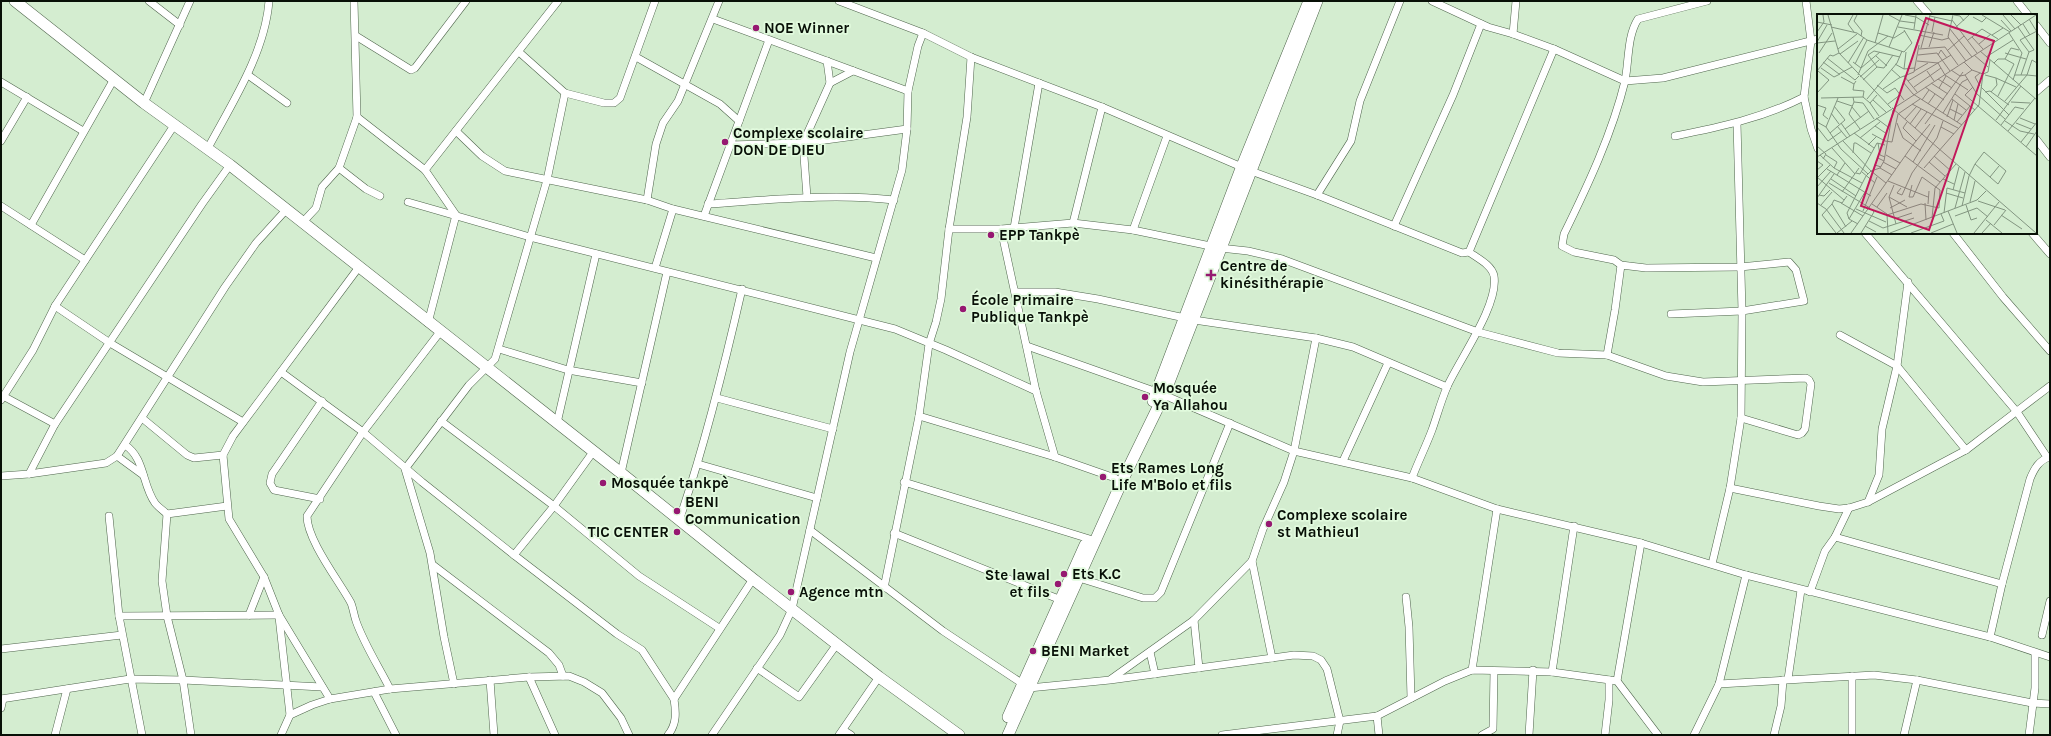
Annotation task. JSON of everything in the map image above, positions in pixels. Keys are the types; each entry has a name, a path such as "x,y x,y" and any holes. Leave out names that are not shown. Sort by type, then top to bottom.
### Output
{"main road":[{"path":"15,1 144,103 208,148 428,323 622,473 679,521 879,677 959,735"},
{"path":"1247,169 1309,1"},
{"path":"1008,735 1060,600 1092,539 1161,393 1247,169 1317,1"},
{"path":"1001,735 1079,578 1115,478 1161,393"}],"street":[{"path":"149,1 180,25"},
{"path":"144,103 190,1"},
{"path":"208,148 248,75 264,28 269,1"},
{"path":"302,223 316,208 322,187 339,168 357,117 354,1"},
{"path":"356,36 411,70 415,68 466,1"},
{"path":"425,170 558,1"},
{"path":"519,52 565,93 604,103 614,103 620,98 655,1"},
{"path":"647,200 656,144 663,123 678,101 713,19 719,1"},
{"path":"839,1 923,33 971,57 1102,107 1247,169 1462,253 1468,252 1488,266 1493,271 1495,278 1488,306 1478,332 1447,387 1432,431 1412,478"},
{"path":"1316,195 1351,141 1360,101 1400,1"},
{"path":"1432,1 1480,24 1513,34 1554,50 1625,81 1663,78 1814,40"},
{"path":"1513,34 1516,1"},
{"path":"1671,314 1742,311 1804,301 1796,270 1789,262 1740,267 1646,268 1621,265 1614,260 1574,252 1562,246 1564,234 1600,153 1625,81 1633,27 1638,19 1707,1"},
{"path":"1806,1 1814,40 1804,97 1814,128 1817,144"},
{"path":"1917,1 1928,14"},
{"path":"2017,1 2027,14"},
{"path":"713,19 908,91"},
{"path":"1394,226 1454,95 1480,24"},
{"path":"2037,26 2050,43"},
{"path":"712,735 780,635 792,609 859,320 902,170 907,129 908,91 918,46 923,33"},
{"path":"704,216 769,40"},
{"path":"1468,252 1554,50"},
{"path":"636,57 685,82 720,104 739,121"},
{"path":"884,588 904,482 919,416 929,344 941,299 949,229 967,117 971,57"},
{"path":"807,198 803,143 830,83 827,61"},
{"path":"830,83 854,71"},
{"path":"248,75 287,103"},
{"path":"31,224 114,79"},
{"path":"2037,91 2050,80"},
{"path":"1,82 83,131"},
{"path":"1014,228 1039,83"},
{"path":"405,468 469,385 495,359 547,180 565,93"},
{"path":"1,141 27,97"},
{"path":"1675,136 1737,123 1783,107 1804,97"},
{"path":"1072,223 1102,107"},
{"path":"357,117 425,170 456,215 428,323"},
{"path":"1712,564 1730,488 1741,418 1743,381 1737,123"},
{"path":"55,424 2,398 33,350 56,306 85,260 175,124"},
{"path":"730,145 803,143 907,129"},
{"path":"456,131 482,156 506,171 647,200 673,209 876,258"},
{"path":"1133,230 1167,136"},
{"path":"2037,140 2050,157"},
{"path":"29,474 55,424 180,237 230,166"},
{"path":"339,168 366,189 380,196"},
{"path":"708,204 807,198 866,197 894,200"},
{"path":"408,202 530,237 895,329 956,354 1036,391"},
{"path":"1,206 85,260"},
{"path":"655,268 673,209"},
{"path":"1,476 29,474 106,463 117,456 167,377 256,243 286,210"},
{"path":"949,229 1001,229 1072,223 1133,230 1216,247 1248,251 1282,259 1478,332 1558,353 1607,355 1666,376 1703,382 1806,378 1809,380 1811,384 1805,429 1802,433 1798,435 1741,418"},
{"path":"1001,229 1036,391 1055,457"},
{"path":"1866,234 2017,412 2049,457 2036,466 2030,479 2002,584 1990,637"},
{"path":"1954,234 2003,297 2050,351"},
{"path":"2033,234 2050,254"},
{"path":"558,423 568,370 596,254"},
{"path":"1607,355 1621,265"},
{"path":"330,699 279,615 264,577 229,518 223,455 226,447 243,422 359,267"},
{"path":"622,473 667,272"},
{"path":"1868,502 1879,475 1882,429 1897,366 1908,282"},
{"path":"679,521 698,464 717,398 742,290"},
{"path":"1015,292 1054,292 1190,319 1316,338 1353,347 1447,387"},
{"path":"56,306 110,343 243,422"},
{"path":"390,689 356,620 352,606 344,590 328,567 308,526 307,516 320,499 363,432 440,332"},
{"path":"1840,335 1897,366 1966,450"},
{"path":"1110,680 1194,620 1252,561 1263,529 1284,482 1294,451 1316,338"},
{"path":"1027,346 1161,393 1294,451 1412,478 1497,509 1641,543 1801,590 1990,637 2050,657"},
{"path":"499,349 568,370 642,383"},
{"path":"1343,461 1388,363"},
{"path":"281,372 363,432 405,468 514,555 617,634 642,650 674,699 676,712 675,723 668,735"},
{"path":"1730,488 1839,509 1849,508 1868,502 1966,450 2050,386"},
{"path":"717,398 833,430"},
{"path":"320,499 274,490 270,483 272,474 322,401"},
{"path":"919,416 1055,457 1115,478"},
{"path":"142,418 187,455 194,458 223,455"},
{"path":"441,421 554,506 640,576 719,628"},
{"path":"1079,578 1143,598 1156,598 1161,592 1230,423"},
{"path":"125,445 131,449 140,462 143,475 155,504 167,514 227,506"},
{"path":"514,555 554,506 593,452"},
{"path":"117,456 143,475"},
{"path":"698,464 817,498"},
{"path":"405,468 433,565 444,637 454,684"},
{"path":"904,482 1092,539"},
{"path":"1810,592 1825,551 1835,537 1849,508"},
{"path":"1472,670 1497,509"},
{"path":"167,514 162,581 167,616 183,680 191,735"},
{"path":"109,516 119,616 142,735"},
{"path":"1552,672 1574,526"},
{"path":"810,530 884,588 943,631 1026,686 1110,680 1272,658 1304,655 1313,656 1321,660 1327,669 1340,721 1337,735"},
{"path":"894,533 1060,600"},
{"path":"1835,537 2002,584"},
{"path":"1605,735 1609,700 1641,543"},
{"path":"1252,561 1272,658"},
{"path":"433,565 549,653 559,665 563,676"},
{"path":"1694,735 1719,684 1746,575"},
{"path":"249,615 264,577"},
{"path":"674,699 719,628 753,579"},
{"path":"1774,735 1781,706 1801,590"},
{"path":"1406,597 1409,628 1411,698"},
{"path":"2042,635 2050,601"},
{"path":"119,616 279,615"},
{"path":"279,615 285,686 290,715 281,735"},
{"path":"1194,620 1199,668"},
{"path":"1,649 122,635"},
{"path":"757,668 799,697 837,644"},
{"path":"1150,652 1155,674"},
{"path":"2029,735 2035,688 2035,653"},
{"path":"1222,735 1264,732 1377,716 1411,698 1472,670 1533,670 1613,680 1658,735"},
{"path":"1529,735 1533,670"},
{"path":"1482,735 1493,729 1494,671"},
{"path":"1719,684 1874,675 1917,680 2032,703 2050,704"},
{"path":"290,715 330,699 390,689 529,677 569,676 584,682 602,693 621,718 629,735"},
{"path":"1852,676 1852,735"},
{"path":"529,677 555,735"},
{"path":"851,735 841,732 879,677"},
{"path":"1,708 2,699 130,679 183,680 322,687"},
{"path":"490,680 494,735"},
{"path":"1904,735 1917,680"},
{"path":"55,735 67,689"},
{"path":"374,692 396,735"},
{"path":"1377,716 1379,735"}],"place":[{"name":"NOE Winner","path":"756,28"},
{"name":"Complexe scolaire DON DE DIEU","path":"725,142"},
{"name":"EPP Tankpè","path":"991,235"},
{"name":"Centre de kinésithérapie","path":"1211,275"},
{"name":"École Primaire Publique Tankpè","path":"963,309"},
{"name":"Mosquée Ya Allahou","path":"1145,397"},
{"name":"Ets Rames Long Life M'Bolo et fils","path":"1103,477"},
{"name":"Mosquée tankpè","path":"603,483"},
{"name":"BENI Communication","path":"677,511"},
{"name":"Complexe scolaire st Mathieu1","path":"1269,524"},
{"name":"TIC CENTER","path":"677,532"},
{"name":"Ets K.C","path":"1064,574"},
{"name":"Ste lawal et fils","path":"1058,584"},
{"name":"Agence mtn","path":"791,592"},
{"name":"BENI Market","path":"1033,651"}]}
